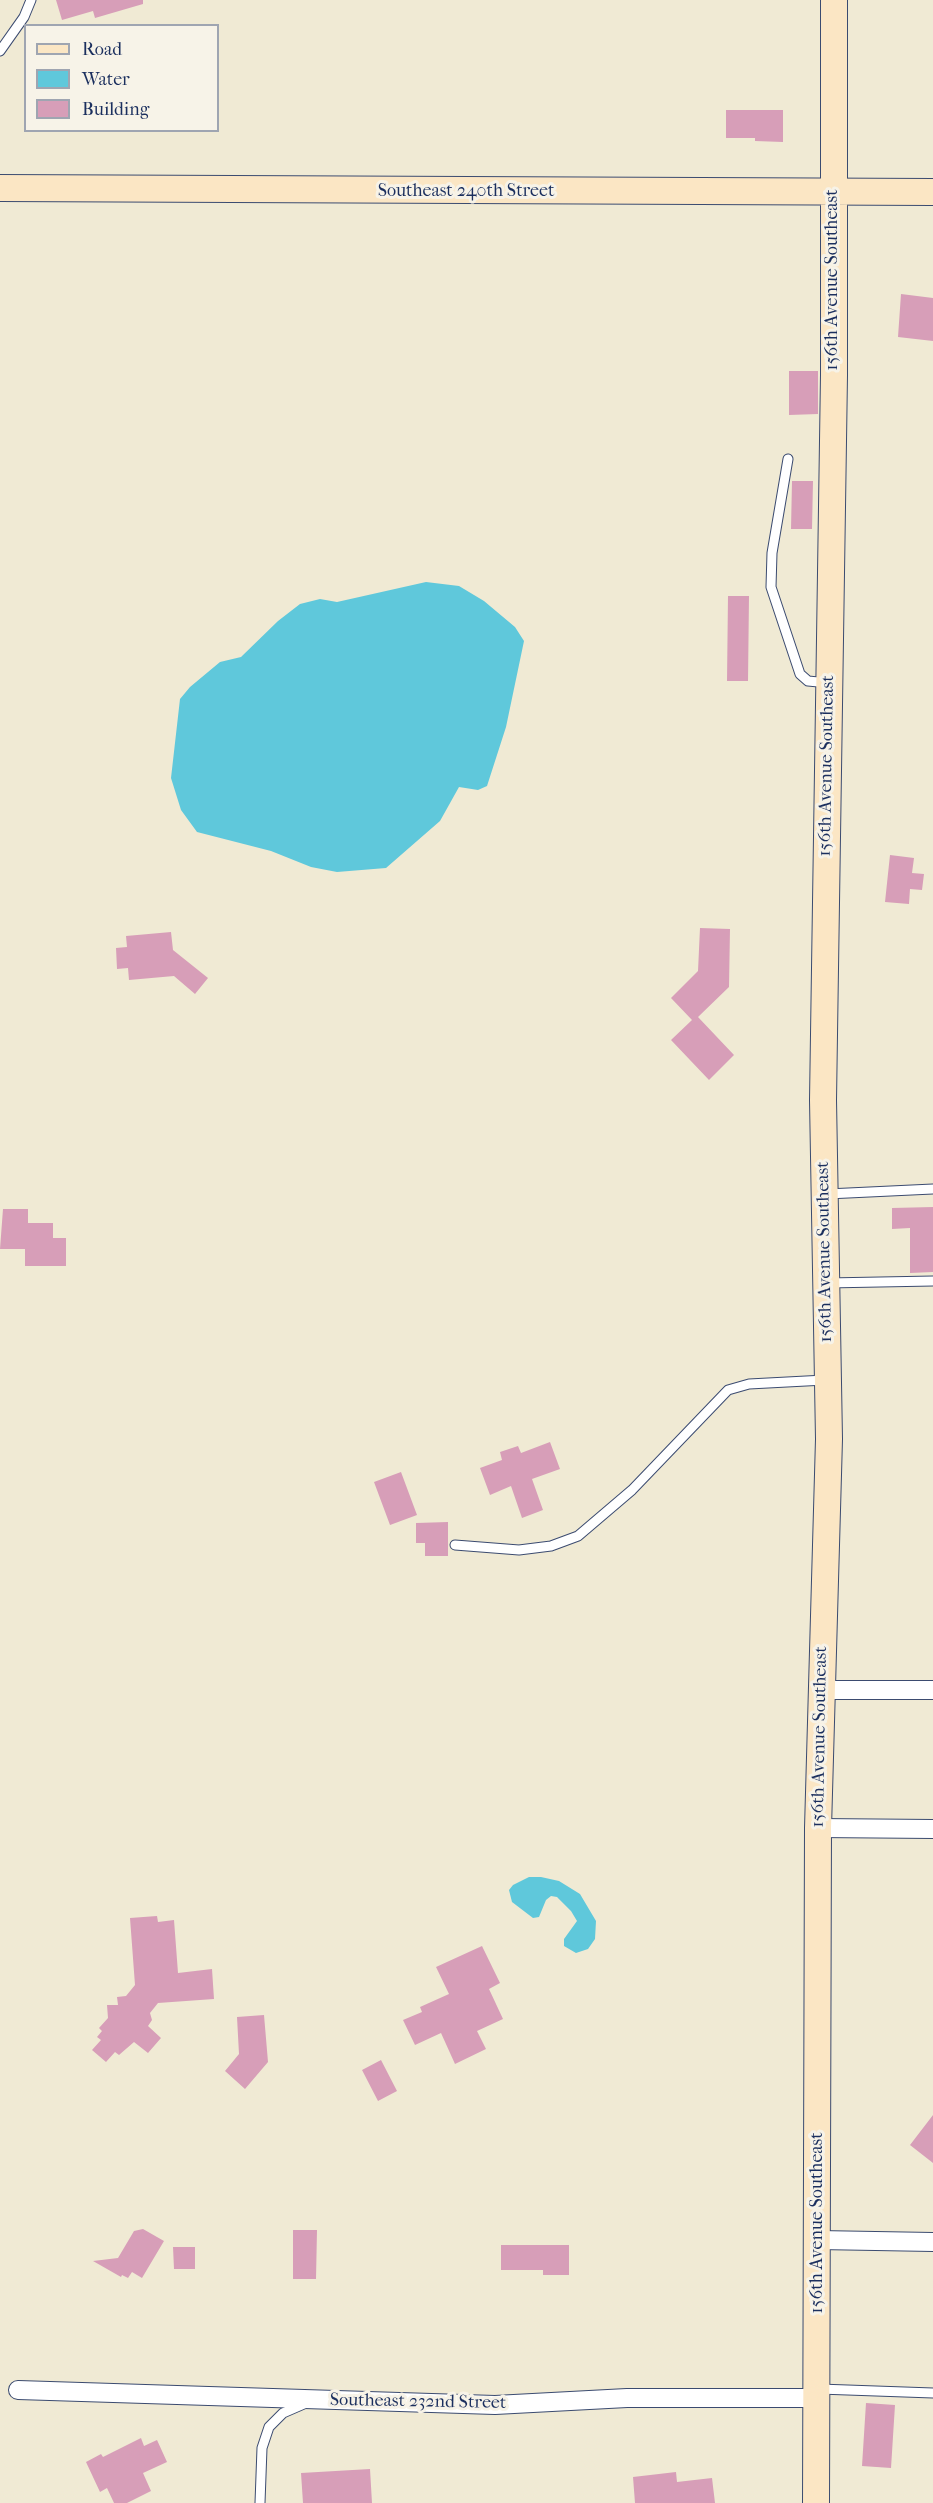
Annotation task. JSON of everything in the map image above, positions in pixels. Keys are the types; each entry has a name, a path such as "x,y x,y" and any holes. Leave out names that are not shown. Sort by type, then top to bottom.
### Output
{"street":[{"name":"156th Avenue Southeast","path":"816,2503 818,1828 829,1439 823,1089 834,375 832,193 834,0"},
{"name":"Southeast 240th Street","path":"0,188 933,192"},
{"path":"821,1690 933,1690"},
{"path":"818,1828 933,1829"},
{"path":"818,2240 933,2242"},
{"name":"Southeast 232nd Street","path":"18,2390 495,2405 627,2398 817,2393"}],"lane":[{"path":"0,51 24,17 31,0"},
{"path":"788,459 772,553 771,587 800,674 808,681 829,683"},
{"path":"825,1194 933,1189"},
{"path":"826,1283 933,1281"},
{"path":"455,1545 519,1550 551,1546 578,1536 632,1490 728,1390 749,1384 828,1380"},
{"path":"817,2393 933,2393"},
{"path":"260,2503 262,2448 269,2427 283,2413 311,2401"}],"water":[{"path":"426,582 459,586 484,601 515,627 524,641 506,727 487,786 478,790 459,787 440,821 386,868 337,872 311,867 271,851 197,832 181,810 171,778 180,699 190,687 220,662 241,657 278,621 300,604 320,599 337,602"},
{"path":"529,1877 559,1881 580,1894 596,1921 595,1939 588,1949 576,1953 564,1946 564,1939 577,1921 557,1897 551,1896 546,1900 539,1917 533,1918 512,1902 509,1890 513,1885"}],"building":[{"path":"56,0 143,0 143,4 95,18 93,11 62,20"},
{"path":"726,110 783,110 783,142 755,141 755,138 726,138"},
{"path":"901,294 933,298 933,341 898,337"},
{"path":"789,371 818,371 818,414 789,415"},
{"path":"792,481 813,481 812,529 791,529"},
{"path":"728,596 749,596 748,681 727,681"},
{"path":"890,855 914,858 912,873 924,874 922,890 910,889 909,904 885,902"},
{"path":"700,928 730,929 729,987 698,1017 734,1055 709,1080 671,1040 692,1020 671,998 698,971"},
{"path":"171,932 173,950 208,978 195,994 174,976 129,980 128,968 117,969 116,948 127,947 126,936"},
{"path":"933,1207 933,1272 910,1273 910,1228 892,1229 892,1208"},
{"path":"3,1209 28,1209 28,1223 53,1223 53,1238 66,1238 66,1266 25,1266 25,1249 0,1249"},
{"path":"550,1442 560,1469 532,1479 543,1510 522,1518 511,1486 490,1495 480,1468 502,1460 500,1452 518,1446 521,1453"},
{"path":"401,1472 417,1515 390,1525 374,1482"},
{"path":"448,1522 448,1556 425,1556 425,1543 416,1543 416,1523"},
{"path":"157,1916 158,1922 174,1920 178,1973 212,1969 214,1999 158,2003 150,2013 152,2020 148,2026 161,2038 148,2053 134,2042 119,2055 115,2052 106,2062 92,2050 101,2040 97,2037 102,2031 99,2028 108,2018 107,2005 118,2005 117,1997 126,1996 135,1985 130,1918"},
{"path":"482,1946 500,1983 489,1989 503,2019 477,2031 486,2049 455,2064 441,2033 415,2045 403,2020 422,2012 420,2007 449,1994 436,1967"},
{"path":"264,2015 268,2062 245,2089 225,2071 239,2054 237,2017"},
{"path":"381,2060 397,2091 378,2101 362,2070"},
{"path":"933,2115 933,2163 910,2145"},
{"path":"143,2229 164,2241 142,2278 132,2272 128,2278 122,2275 121,2277 93,2261 118,2258 134,2231"},
{"path":"293,2230 317,2230 316,2279 293,2279"},
{"path":"501,2245 569,2245 569,2275 543,2275 543,2270 501,2270"},
{"path":"173,2247 195,2247 195,2269 174,2269"},
{"path":"866,2403 895,2405 891,2468 862,2466"},
{"path":"141,2438 144,2446 157,2440 167,2462 143,2473 151,2491 127,2503 114,2503 107,2488 100,2492 86,2462 101,2454 103,2457"},
{"path":"370,2469 372,2503 303,2503 301,2473"},
{"path":"676,2472 677,2482 712,2478 715,2503 635,2503 633,2477"}]}
